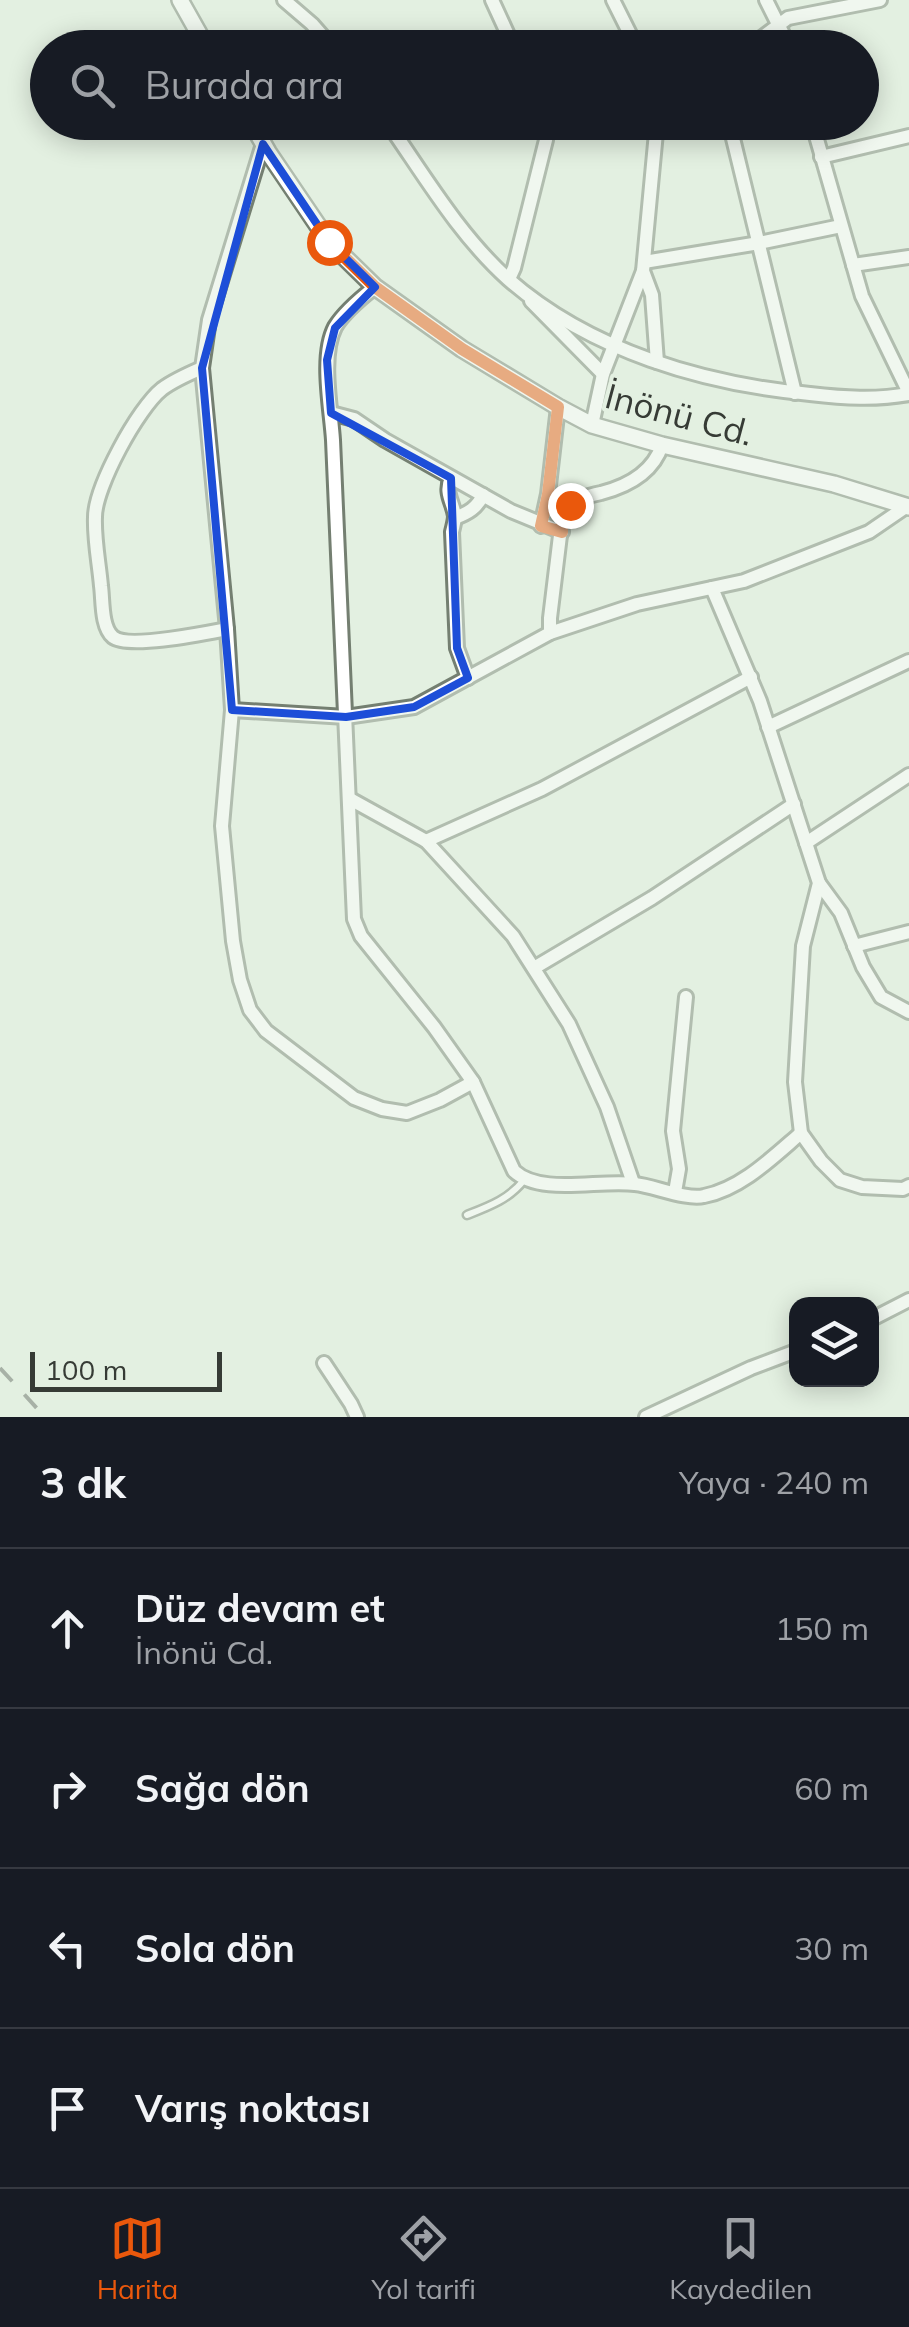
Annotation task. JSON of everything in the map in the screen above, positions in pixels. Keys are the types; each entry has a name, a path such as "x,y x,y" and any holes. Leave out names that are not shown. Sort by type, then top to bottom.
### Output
{"street":[{"path":"180,0 197,30"},
{"path":"284,0 317,30"},
{"path":"492,0 506,30"},
{"path":"613,0 628,30"},
{"path":"766,0 781,30"},
{"path":"770,30 794,17 880,0"},
{"path":"821,157 909,136"},
{"name":"İnönü Cd.","path":"261,140 329,242 375,287 462,349 558,407 592,425 834,484 908,507"},
{"path":"400,140 457,221 509,279 560,316 614,345 718,380 796,393 858,398 909,393 903,367 862,296 817,140"},
{"path":"509,279 546,140"},
{"path":"592,425 603,374 643,267 654,140"},
{"path":"733,140 796,393"},
{"path":"263,144 209,320 202,368 227,629 232,710 222,826 240,980 250,1010 266,1031 354,1098 407,1113 473,1082"},
{"path":"643,267 841,226"},
{"path":"853,265 909,257"},
{"path":"643,267 652,295 657,362"},
{"path":"375,287 360,298 335,328 327,360 354,920 362,936 473,1082 514,1170 524,1180 633,1183 701,1198 762,1166 801,1133"},
{"path":"527,294 537,310 603,374"},
{"path":"202,368 160,390 141,411 100,491 94,515 104,617 114,638 127,642 227,629"},
{"path":"541,526 558,407"},
{"path":"331,414 354,419 451,478 541,526 562,532"},
{"path":"550,633 562,519 570,505 643,474 657,460 662,445"},
{"path":"451,478 448,486 455,518 452,532 456,648 468,678"},
{"path":"455,518 470,512 483,495"},
{"path":"232,710 346,717 414,707 550,633 637,604 744,581 869,532 908,507"},
{"path":"712,588 751,678 819,883 841,913 863,967 881,997 909,1012"},
{"path":"768,726 909,661"},
{"path":"426,840 542,789 751,678"},
{"path":"806,843 909,776"},
{"path":"350,799 426,840 513,936 570,1024 607,1107 633,1183"},
{"path":"534,968 652,898 794,804"},
{"path":"819,883 803,946 795,1082 801,1133 821,1162 840,1180 862,1187 909,1186"},
{"path":"854,946 909,932"},
{"path":"675,1192 679,1169 674,1131 686,996"},
{"path":"879,1315 909,1300"},
{"path":"646,1417 789,1354"},
{"path":"324,1363 357,1417"}],"lane":[{"path":"579,352 592,333"},
{"path":"467,1216 498,1204 524,1180"}],"highlighted area":[{"path":"263,144 329,242 375,287 335,328 327,360 331,413 451,478 457,648 468,678 414,707 346,717 232,710 202,368"}],"railway":[{"path":"0,1368 45,1417"}],"route":[{"path":"329,242 375,287 462,349 558,407 541,526 562,532 562,519 570,505"}]}
